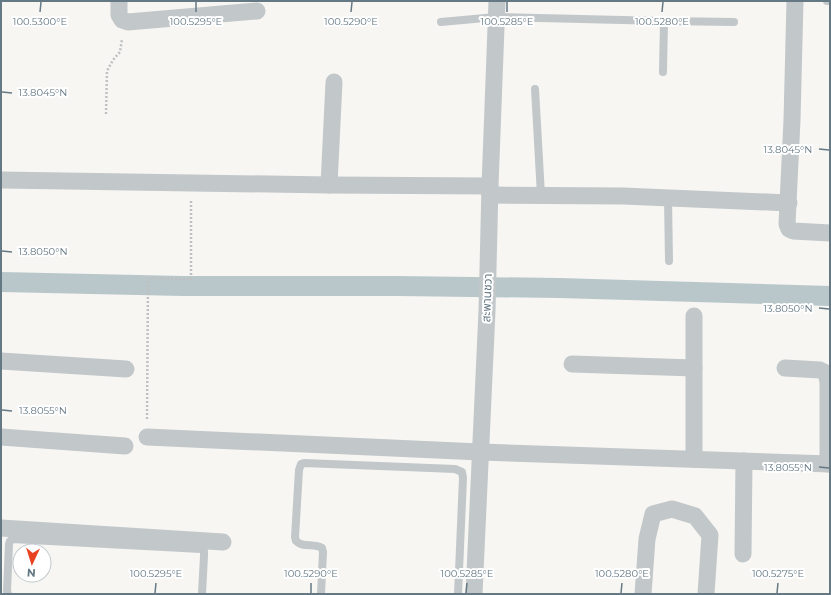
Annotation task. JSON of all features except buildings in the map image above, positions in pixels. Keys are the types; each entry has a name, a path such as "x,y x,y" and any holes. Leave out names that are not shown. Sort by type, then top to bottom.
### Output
{"street":[{"path":"795,1 788,224 789,229 793,231 830,233"},
{"name":"สะพานชวา","path":"474,594 487,311 497,9"},
{"path":"122,12 257,11"},
{"path":"330,185 334,82"},
{"path":"1,180 330,185 490,191 541,195 623,196 789,203"},
{"path":"694,316 694,459"},
{"path":"1,360 126,369"},
{"path":"572,364 694,368"},
{"path":"147,437 480,452 829,464 828,382 826,373 820,370 786,368"},
{"path":"1,437 125,446"},
{"path":"743,554 744,461"},
{"path":"643,594 647,539 653,514 672,509 695,516 710,535 706,594"},
{"path":"1,528 223,542"}],"lane":[{"path":"441,22 497,9 664,21 734,22"},
{"path":"663,72 664,21"},
{"path":"535,89 541,195"},
{"path":"668,198 669,261"},
{"path":"321,594 322,548 318,545 300,544 296,541 295,537 299,470 304,463 455,469 462,472 458,594"},
{"path":"8,594 9,544 12,539 200,549 204,551 202,594"}],"path":[{"path":"106,114 107,71 113,60 120,52 122,12"},
{"path":"147,437 148,278 191,279 191,183"}],"waterway":[{"path":"1,282 183,286 559,288 830,296"}]}
